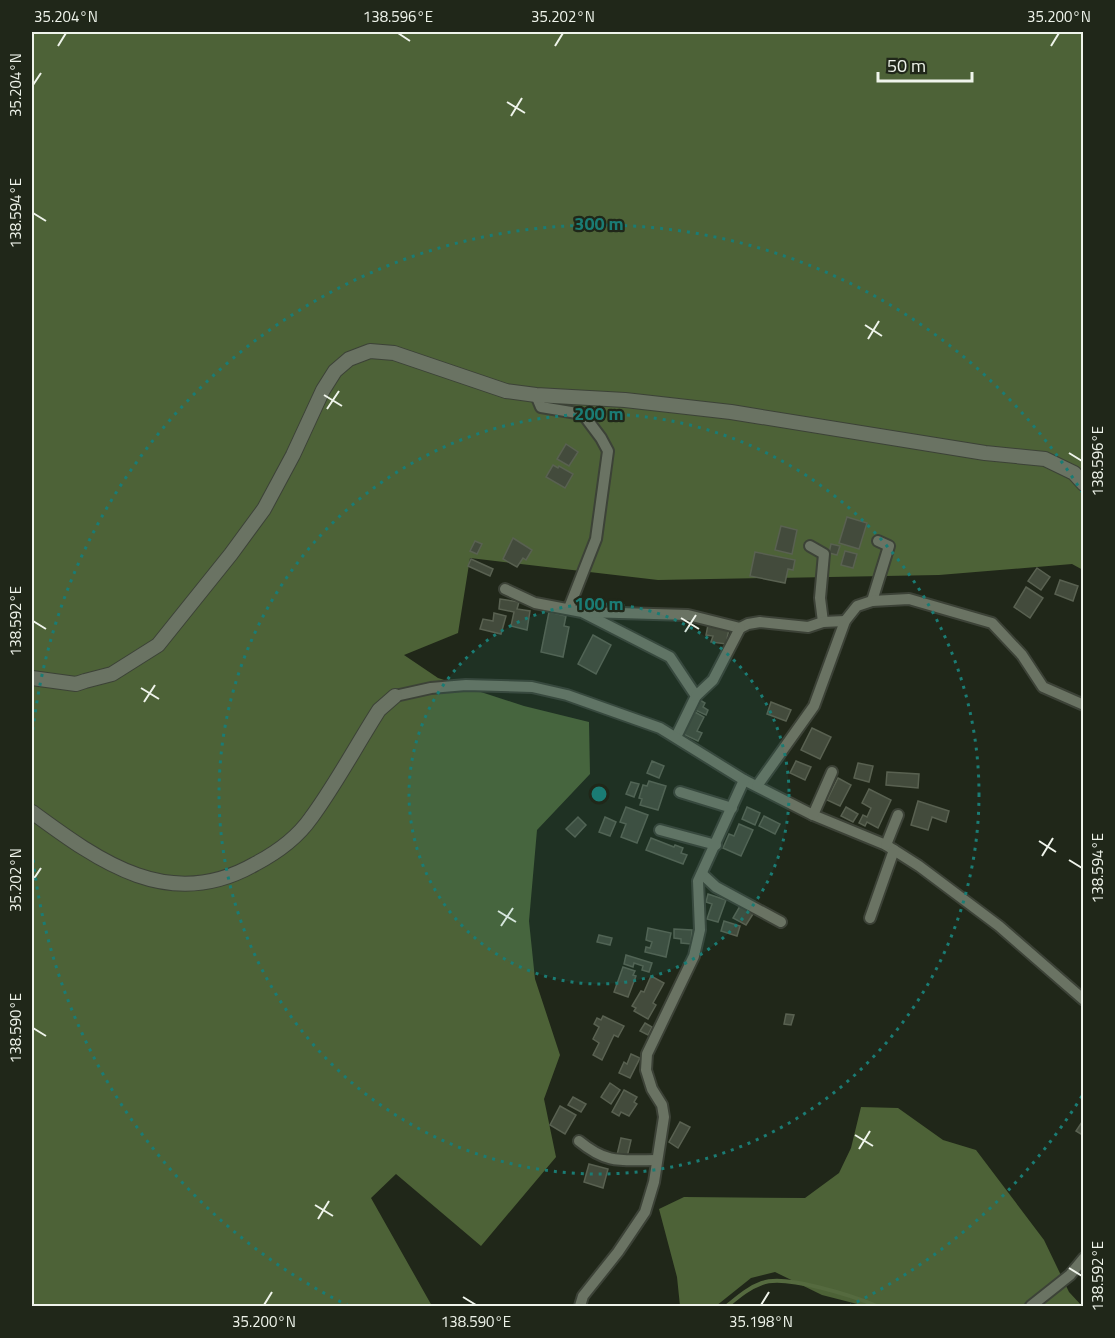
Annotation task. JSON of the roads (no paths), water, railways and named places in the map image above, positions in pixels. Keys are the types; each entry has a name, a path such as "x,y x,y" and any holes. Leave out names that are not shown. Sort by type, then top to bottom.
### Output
{"street":[{"path":"32,678 76,684 112,674 158,645 231,554 264,508 293,455 323,390 335,371 349,359 370,351 394,353 506,391 625,400 731,412 985,453 1045,459 1074,473 1083,484"},
{"path":"536,395 542,407 583,414 608,451 596,539 568,608"},
{"path":"872,601 889,546 879,541"},
{"path":"810,546 824,554 820,598 824,622"},
{"path":"505,589 535,603 582,612 670,657 696,696"},
{"path":"757,786 814,706 845,621 857,606 872,601 909,599 992,623 1022,655 1043,687 1083,705"},
{"path":"582,612 688,615 740,628"},
{"path":"676,737 696,696 713,680 740,628 760,622 808,627 824,622 845,621"},
{"path":"32,812 83,849 121,869 158,881 168,884 194,885 237,875 278,851 310,820 379,710 395,696 431,688 466,685 532,687 567,695 660,728 744,780 813,815 890,847 999,926 1083,1000"},
{"path":"813,815 832,772"},
{"path":"580,1306 583,1296 618,1252 645,1212 654,1182 664,1117 662,1105 652,1089 646,1070 648,1054 694,956 700,930 698,881 744,780"},
{"path":"680,792 732,808"},
{"path":"870,918 898,815"},
{"path":"660,830 716,845"},
{"path":"702,874 716,887 782,922"},
{"path":"579,1141 592,1152 613,1160 657,1160"},
{"path":"1031,1306 1070,1275 1083,1258"}],"waterway":[{"path":"727,1306 752,1287 773,1281 820,1287 877,1306"}]}
